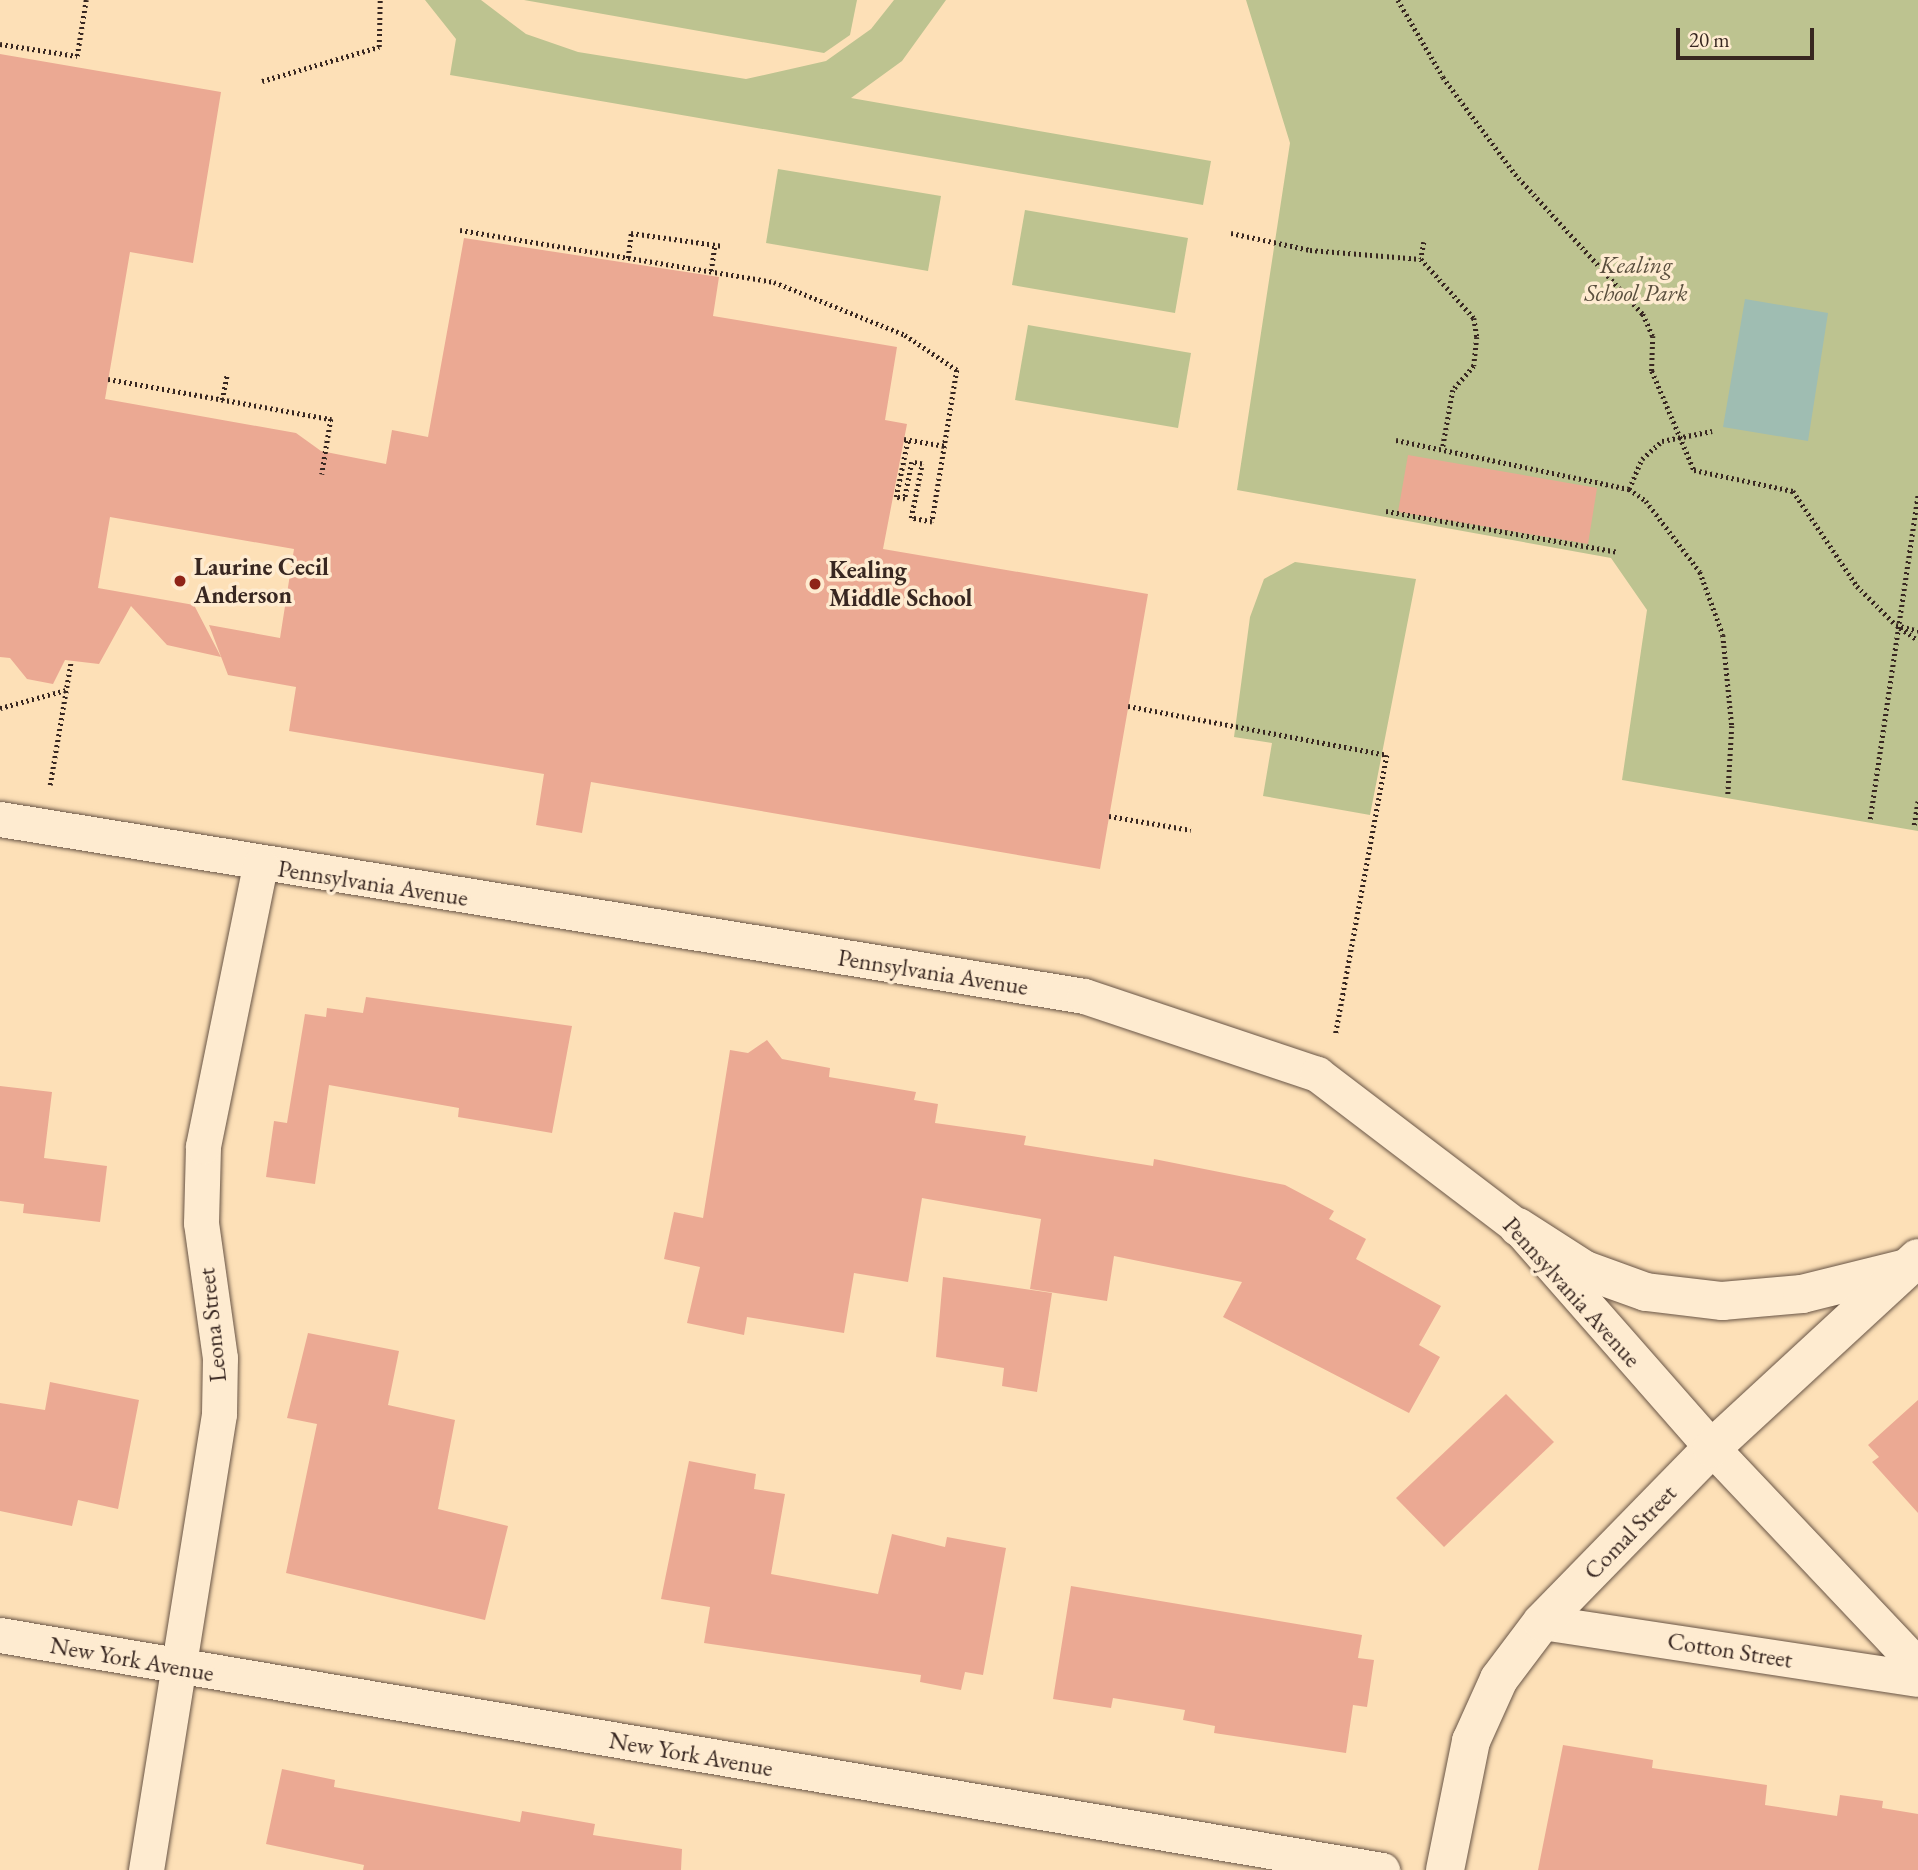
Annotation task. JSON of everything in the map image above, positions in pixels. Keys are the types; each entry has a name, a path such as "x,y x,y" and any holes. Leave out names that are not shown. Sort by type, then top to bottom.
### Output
{"street":[{"name":"Pennsylvania Avenue","path":"0,819 260,865 1084,996 1317,1074 1518,1227 1712,1448"},
{"name":"Leona Street","path":"146,1870 219,1414 220,1359 201,1223 203,1146 260,865"},
{"path":"1518,1227 1585,1270 1634,1287 1723,1301 1802,1294 1913,1263"},
{"name":"Comal Street","path":"1445,1870 1471,1741 1499,1679 1542,1622 1712,1448 1913,1263"},
{"path":"1712,1448 1918,1666"},
{"name":"Cotton Street","path":"1542,1622 1918,1679"},
{"name":"New York Avenue","path":"0,1635 1382,1870"}],"path":[{"path":"0,44 77,55 86,0"},
{"path":"262,80 379,47 380,0"},
{"path":"1398,0 1443,77 1515,174 1643,314 1653,337 1652,370 1694,470 1782,486 1800,496 1857,586 1896,625 1918,640"},
{"path":"460,230 711,271 808,294 905,335 957,370 945,446 933,522 911,518 922,464 912,462 905,499 896,497 906,439 945,446"},
{"path":"628,258 631,233 723,246"},
{"path":"1231,233 1310,250 1421,259 1462,302 1477,337 1474,366 1452,390 1443,447"},
{"path":"1421,259 1424,242"},
{"path":"711,271 715,244"},
{"path":"222,400 227,374"},
{"path":"108,380 331,419 322,474"},
{"path":"1629,489 1642,459 1679,433 1712,431"},
{"path":"1396,440 1443,447 1629,489 1671,528 1715,604 1730,678 1728,795"},
{"path":"1870,819 1896,625 1918,494"},
{"path":"1386,511 1618,552"},
{"path":"1896,625 1918,631"},
{"path":"50,785 71,660"},
{"path":"0,708 66,690"},
{"path":"1128,706 1387,755 1336,1033"},
{"path":"1914,825 1918,801"},
{"path":"1110,816 1191,830"}],"green space":[{"path":"425,0 481,0 526,34 578,52 746,79 826,61 871,29 894,0 946,0 902,61 851,98 1211,161 1203,205 450,75 456,39"},
{"path":"524,0 857,0 850,35 824,53"},
{"name":"Kealing School Park","path":"1246,0 1918,0 1918,831 1622,780 1647,610 1611,558 1237,490 1290,143"},
{"path":"778,169 941,196 928,271 766,243"},
{"path":"1025,210 1188,238 1175,313 1012,285"},
{"path":"1028,325 1191,353 1178,428 1015,400"},
{"path":"1295,562 1416,579 1370,815 1263,796 1272,743 1234,737 1250,617 1264,579"}],"water":[{"path":"1745,299 1828,313 1808,441 1723,427"}],"building":[{"name":"Kealing Middle School","path":"0,54 221,92 193,263 130,252 105,399 296,433 321,451 386,464 392,430 428,437 464,238 719,277 713,316 897,347 885,420 907,424 883,549 1148,594 1100,869 591,782 582,833 536,825 544,774 289,731 296,687 228,675 209,625 280,638 294,549 110,517 98,588 194,605 221,657 167,645 131,606 99,664 65,660 53,684 27,679 10,658 0,657"},
{"path":"1408,455 1597,488 1588,544 1398,512"},
{"path":"366,997 572,1026 552,1133 458,1117 459,1108 329,1085 315,1184 266,1177 274,1121 287,1123 305,1014 326,1017 327,1008 363,1013"},
{"path":"767,1040 782,1059 830,1068 829,1077 916,1092 914,1100 938,1104 935,1123 1026,1136 1024,1145 1153,1166 1154,1159 1285,1185 1334,1211 1329,1219 1366,1239 1356,1259 1441,1306 1419,1345 1440,1357 1409,1413 1223,1317 1242,1282 1114,1256 1107,1301 1030,1289 1041,1219 922,1198 908,1282 854,1273 844,1333 747,1317 744,1335 687,1323 700,1267 664,1259 674,1212 703,1218 730,1050 748,1053"},
{"path":"0,1086 52,1092 44,1158 107,1166 100,1222 23,1213 24,1204 0,1201"},
{"path":"943,1277 1052,1293 1037,1392 1002,1386 1004,1368 936,1357"},
{"path":"308,1333 399,1351 388,1405 455,1420 438,1509 508,1526 485,1620 286,1573 317,1424 287,1418"},
{"path":"50,1382 139,1400 118,1509 78,1500 72,1526 0,1511 0,1403 45,1410"},
{"path":"1506,1394 1554,1442 1444,1547 1396,1498"},
{"path":"1918,1400 1918,1513 1872,1462 1879,1457 1868,1445"},
{"path":"689,1461 756,1474 754,1489 785,1494 771,1574 878,1594 892,1534 945,1547 947,1537 1006,1548 983,1675 965,1672 961,1690 920,1682 921,1675 704,1643 710,1607 661,1599"},
{"path":"1071,1586 1362,1635 1358,1658 1374,1660 1367,1707 1353,1705 1346,1753 1214,1733 1215,1726 1183,1720 1185,1710 1113,1698 1111,1708 1053,1699"},
{"path":"1563,1745 1653,1760 1652,1768 1767,1785 1765,1805 1837,1816 1840,1795 1883,1801 1882,1808 1918,1814 1918,1870 1538,1870"},
{"path":"282,1769 335,1780 334,1787 520,1822 522,1811 595,1824 593,1835 682,1849 681,1870 363,1870 364,1865 266,1844"}],"place":[{"name":"Laurine Cecil Anderson","path":"180,581"},
{"name":"Kealing Middle School","path":"815,584"}]}
